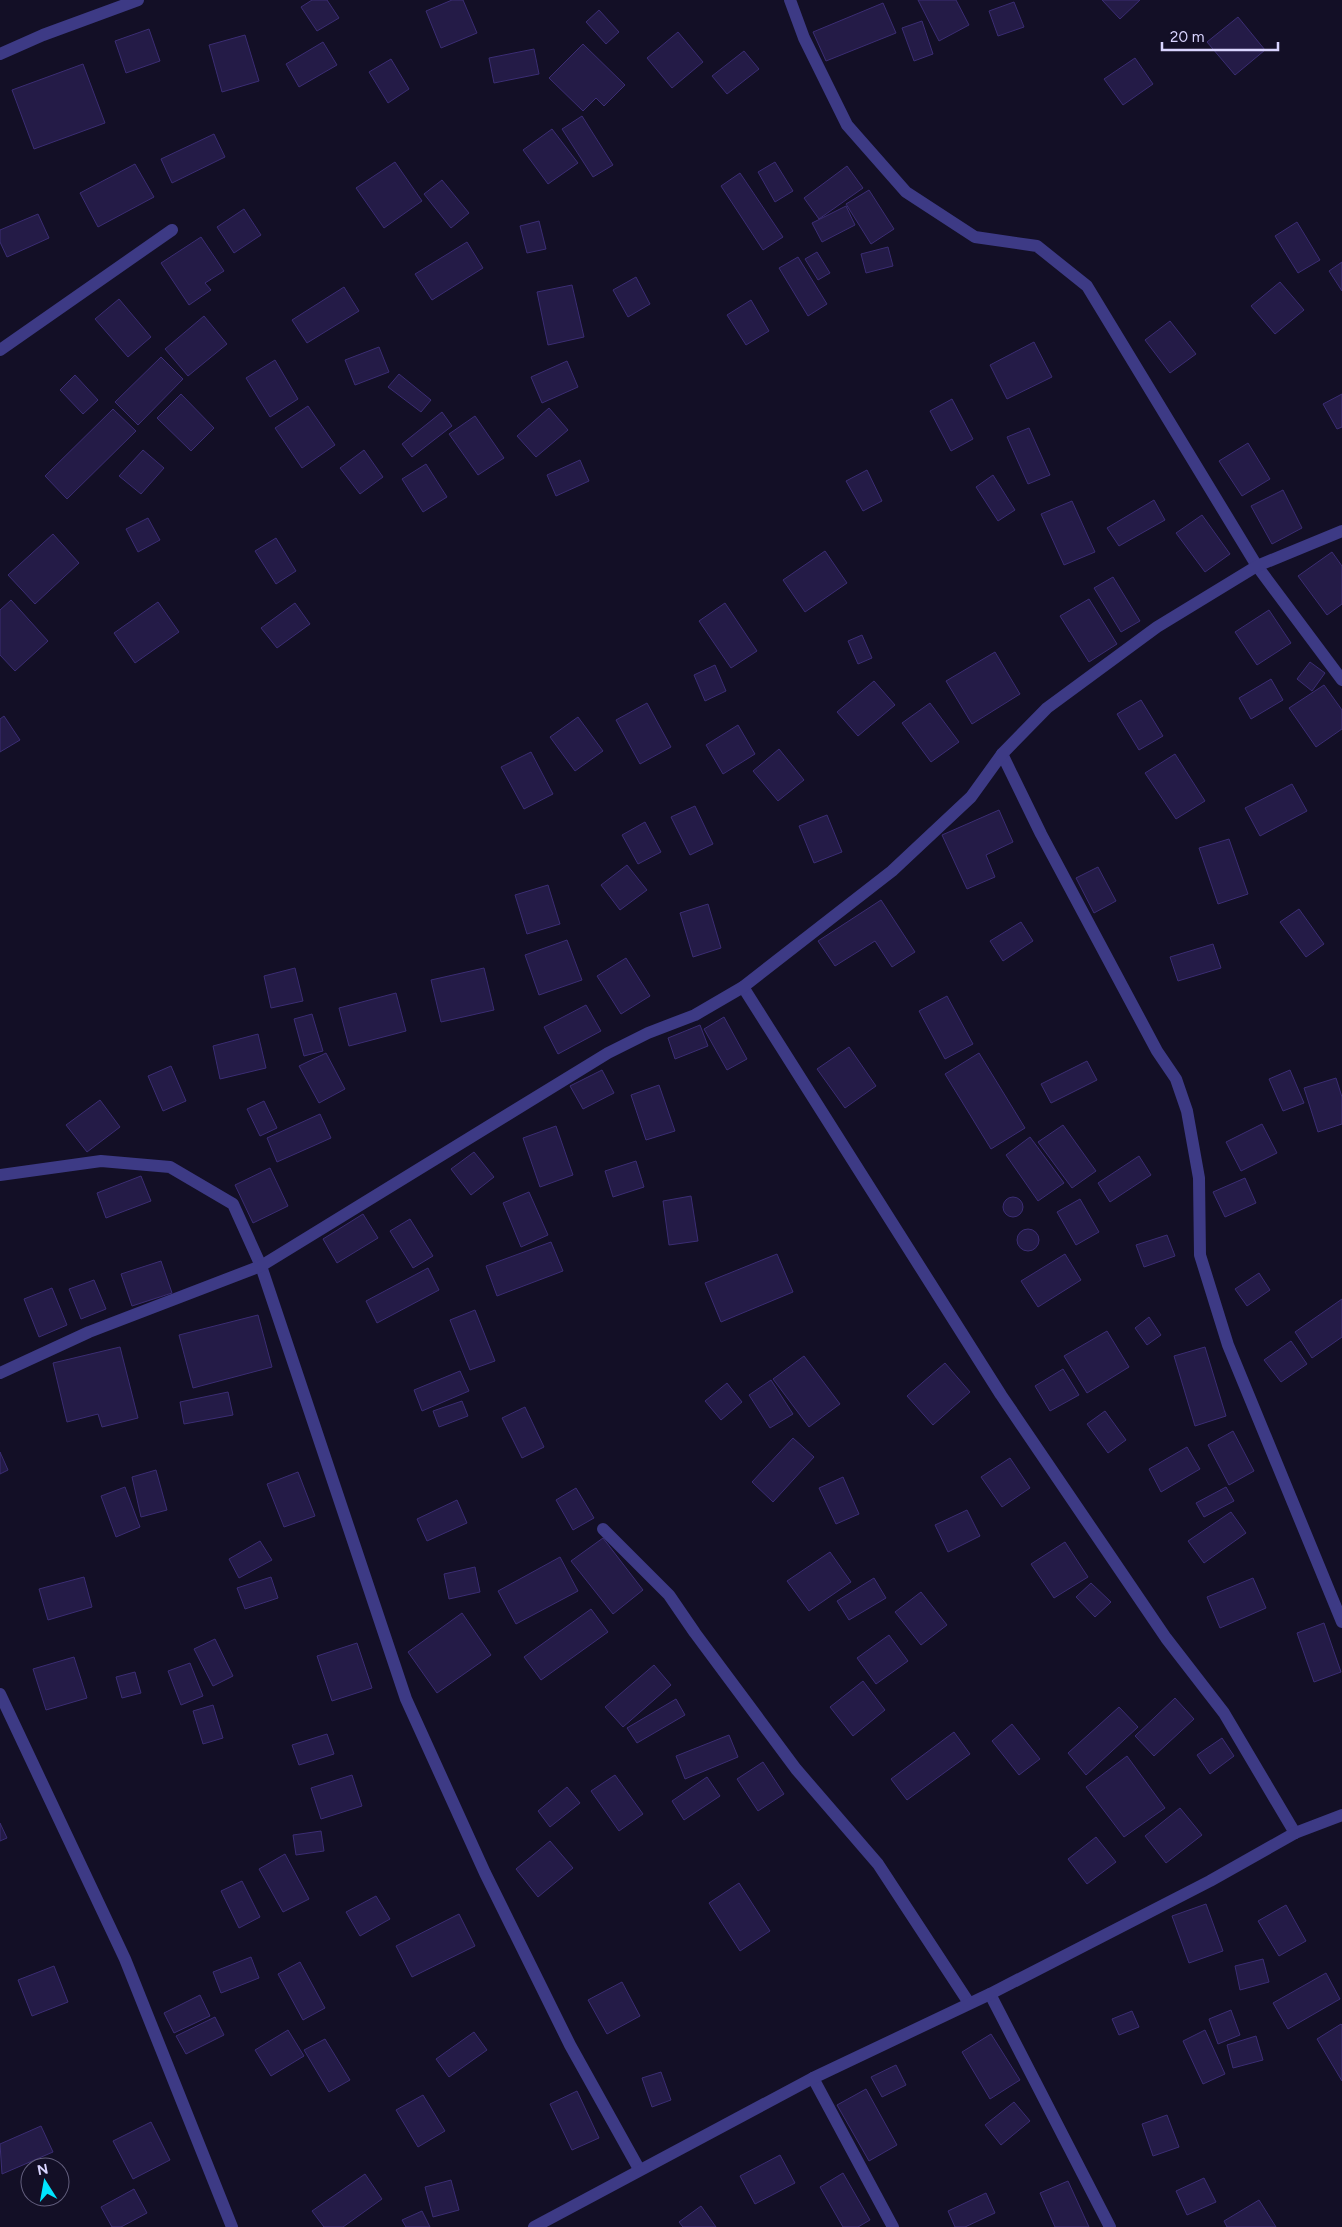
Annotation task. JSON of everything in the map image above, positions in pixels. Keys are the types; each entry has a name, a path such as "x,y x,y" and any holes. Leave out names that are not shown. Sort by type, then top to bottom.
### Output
{"street":[{"path":"0,54 43,35 138,0"},
{"path":"790,0 804,38 847,126 906,192 975,237 1037,246 1087,286 1126,347 1257,566 1342,680"},
{"path":"0,350 172,230"},
{"path":"0,1373 89,1332 261,1266 608,1053 648,1033 695,1015 743,987 892,871 971,797 1002,754 1047,708 1157,627 1257,566 1342,531"},
{"path":"1002,754 1041,834 1152,1042 1176,1078 1188,1111 1199,1178 1200,1255 1228,1345 1342,1622"},
{"path":"743,987 1001,1395 1166,1638 1224,1712 1295,1833"},
{"path":"0,1175 101,1161 170,1167 232,1204 261,1266 406,1699 485,1873 570,2045 639,2169"},
{"path":"603,1529 669,1595 796,1769 878,1864 969,2003"},
{"path":"0,1694 125,1959 232,2227"},
{"path":"534,2227 639,2169 813,2078 990,1994 1210,1882 1295,1833 1342,1815"},
{"path":"990,1994 1110,2227"},
{"path":"813,2078 893,2227"}],"building":[{"path":"312,0 327,0 339,18 317,31 301,7"},
{"path":"452,0 463,0 477,33 441,48 426,11"},
{"path":"918,0 956,0 969,25 939,41"},
{"path":"1102,0 1140,0 1120,19"},
{"path":"1014,2 1024,27 998,36 989,11"},
{"path":"883,3 896,33 826,61 813,32"},
{"path":"599,10 619,32 606,44 586,22"},
{"path":"1238,17 1265,50 1235,75 1207,42"},
{"path":"922,21 933,54 914,61 902,28"},
{"path":"149,29 160,61 126,73 115,41"},
{"path":"678,32 703,62 672,88 647,58"},
{"path":"245,35 259,81 222,92 209,45"},
{"path":"323,42 337,65 299,87 286,64"},
{"path":"583,44 625,85 604,106 596,98 583,111 549,78"},
{"path":"534,49 539,74 494,83 489,58"},
{"path":"744,51 759,69 727,94 712,76"},
{"path":"1135,58 1153,84 1123,105 1104,79"},
{"path":"391,59 409,89 388,103 369,72"},
{"path":"83,64 105,123 34,149 12,90"},
{"path":"582,116 613,165 593,177 562,129"},
{"path":"552,129 578,163 548,184 523,150"},
{"path":"214,134 225,157 172,183 161,159"},
{"path":"395,162 422,201 384,228 356,188"},
{"path":"775,162 793,191 775,202 758,172"},
{"path":"135,164 154,197 98,227 80,193"},
{"path":"847,166 863,188 819,219 804,198"},
{"path":"740,173 783,237 763,250 721,186"},
{"path":"442,180 469,213 451,228 424,194"},
{"path":"869,190 894,229 871,244 846,204"},
{"path":"846,206 855,225 822,242 812,223"},
{"path":"244,209 261,235 234,253 217,227"},
{"path":"38,214 49,238 7,257 0,242 0,230"},
{"path":"539,221 546,249 527,253 520,226"},
{"path":"1297,222 1320,260 1298,273 1275,236"},
{"path":"201,237 224,271 205,283 211,290 189,305 161,263"},
{"path":"467,242 483,268 432,300 415,274"},
{"path":"888,247 893,266 866,273 861,254"},
{"path":"817,252 830,273 818,280 805,259"},
{"path":"798,257 827,304 808,316 779,268"},
{"path":"1342,262 1342,291 1329,271"},
{"path":"636,277 650,304 628,317 613,290"},
{"path":"1280,282 1304,310 1275,334 1251,306"},
{"path":"572,285 584,337 548,345 537,292"},
{"path":"344,287 359,311 307,343 292,320"},
{"path":"119,299 151,337 128,357 95,319"},
{"path":"751,300 769,331 746,345 727,315"},
{"path":"204,316 227,344 188,376 165,349"},
{"path":"1170,321 1196,354 1170,373 1145,340"},
{"path":"1034,342 1052,377 1007,399 990,365"},
{"path":"379,347 389,372 355,385 345,360"},
{"path":"161,357 183,379 138,425 115,402"},
{"path":"275,360 298,399 270,417 246,378"},
{"path":"567,361 578,387 542,403 531,377"},
{"path":"399,374 431,400 421,412 388,387"},
{"path":"75,375 98,400 83,414 60,390"},
{"path":"181,394 214,428 191,451 157,418"},
{"path":"1342,394 1342,427 1337,429 1323,404"},
{"path":"952,399 973,439 951,451 930,411"},
{"path":"308,406 335,445 302,468 275,428"},
{"path":"549,408 568,430 536,457 517,436"},
{"path":"113,409 136,431 67,499 45,476"},
{"path":"442,412 452,426 412,457 402,444"},
{"path":"475,416 504,458 478,475 449,434"},
{"path":"1029,428 1050,475 1028,484 1007,437"},
{"path":"1248,443 1270,479 1242,496 1219,461"},
{"path":"143,450 164,468 141,494 119,476"},
{"path":"364,450 383,477 360,494 340,468"},
{"path":"580,460 589,481 556,496 547,475"},
{"path":"426,464 447,497 423,512 402,479"},
{"path":"867,470 882,501 863,511 846,481"},
{"path":"993,475 1015,510 998,521 976,487"},
{"path":"1283,490 1302,528 1272,544 1251,506"},
{"path":"1154,500 1165,520 1119,546 1107,528"},
{"path":"1072,501 1095,552 1064,565 1041,514"},
{"path":"1202,515 1230,554 1205,572 1176,533"},
{"path":"148,518 160,540 138,552 126,529"},
{"path":"53,534 79,563 35,604 8,575"},
{"path":"276,538 296,571 276,584 255,551"},
{"path":"825,551 847,583 805,612 783,580"},
{"path":"1332,552 1342,566 1342,604 1327,615 1298,576"},
{"path":"1113,577 1140,621 1121,632 1094,588"},
{"path":"1089,599 1117,644 1089,662 1060,616"},
{"path":"11,600 48,641 15,671 0,655 0,610"},
{"path":"158,602 179,632 135,663 114,633"},
{"path":"295,603 310,624 277,648 261,628"},
{"path":"725,603 757,651 731,668 699,621"},
{"path":"1269,610 1291,643 1257,665 1235,632"},
{"path":"862,635 872,658 858,664 848,641"},
{"path":"995,652 1020,694 972,724 946,681"},
{"path":"1310,662 1325,673 1312,691 1297,679"},
{"path":"715,665 726,691 705,701 694,675"},
{"path":"1271,679 1283,700 1251,719 1239,698"},
{"path":"874,681 895,705 858,736 837,712"},
{"path":"1324,685 1342,710 1342,729 1316,747 1289,708"},
{"path":"1141,700 1163,736 1139,750 1117,714"},
{"path":"647,703 671,747 640,764 616,720"},
{"path":"930,703 959,742 931,762 902,723"},
{"path":"4,716 20,740 0,752 0,719"},
{"path":"578,717 603,751 575,771 550,737"},
{"path":"738,725 755,754 723,774 706,745"},
{"path":"779,749 804,780 778,801 753,771"},
{"path":"531,752 553,794 524,809 501,767"},
{"path":"1175,754 1205,801 1176,819 1145,773"},
{"path":"1292,784 1307,811 1260,836 1245,808"},
{"path":"695,806 713,844 690,855 671,817"},
{"path":"999,810 1013,842 986,855 995,877 967,889 942,835"},
{"path":"827,815 842,852 814,863 799,826"},
{"path":"645,822 661,852 638,864 622,835"},
{"path":"1229,839 1248,894 1218,904 1199,848"},
{"path":"627,865 647,890 620,910 601,885"},
{"path":"1098,867 1116,901 1094,913 1076,878"},
{"path":"548,885 560,924 527,934 515,895"},
{"path":"881,900 915,952 892,967 875,941 835,966 818,941"},
{"path":"708,904 721,948 693,957 680,913"},
{"path":"1299,909 1324,944 1306,957 1280,922"},
{"path":"1021,922 1033,941 1003,961 990,941"},
{"path":"567,940 582,980 539,995 525,955"},
{"path":"1213,944 1221,968 1178,981 1170,957"},
{"path":"626,958 650,996 621,1014 597,976"},
{"path":"295,968 303,1001 271,1008 264,976"},
{"path":"484,968 494,1010 441,1022 431,980"},
{"path":"396,993 406,1031 349,1046 339,1008"},
{"path":"947,996 973,1044 945,1059 919,1011"},
{"path":"586,1005 601,1031 558,1054 544,1027"},
{"path":"312,1014 323,1051 304,1056 294,1019"},
{"path":"724,1017 747,1059 727,1070 704,1029"},
{"path":"700,1025 708,1046 675,1059 668,1038"},
{"path":"258,1034 266,1068 220,1079 213,1046"},
{"path":"849,1047 876,1086 845,1108 817,1069"},
{"path":"326,1053 345,1089 319,1103 299,1066"},
{"path":"979,1053 1025,1128 991,1149 945,1074"},
{"path":"1087,1061 1097,1080 1051,1103 1041,1084"},
{"path":"171,1066 186,1101 163,1111 148,1076"},
{"path":"602,1070 614,1093 583,1109 570,1086"},
{"path":"1290,1070 1304,1103 1283,1111 1269,1079"},
{"path":"1336,1078 1342,1097 1342,1124 1318,1132 1304,1088"},
{"path":"659,1085 675,1131 646,1140 631,1095"},
{"path":"100,1100 120,1127 87,1152 66,1125"},
{"path":"264,1101 277,1128 260,1136 247,1109"},
{"path":"320,1114 331,1138 277,1162 267,1138"},
{"path":"1262,1124 1277,1153 1241,1171 1226,1142"},
{"path":"1063,1125 1096,1171 1072,1188 1038,1142"},
{"path":"556,1126 573,1175 540,1187 523,1138"},
{"path":"1030,1137 1064,1183 1038,1201 1006,1155"},
{"path":"474,1152 494,1177 471,1195 451,1169"},
{"path":"1139,1156 1151,1175 1110,1202 1098,1183"},
{"path":"636,1161 644,1187 613,1197 605,1171"},
{"path":"270,1168 288,1206 253,1223 235,1185"},
{"path":"141,1176 151,1201 106,1218 97,1193"},
{"path":"1245,1178 1256,1203 1225,1217 1213,1192"},
{"path":"529,1192 548,1235 521,1247 503,1203"},
{"path":"691,1196 698,1241 669,1245 663,1201"},
{"path":"1013,1197 1020,1200 1023,1207 1020,1214 1013,1217 1006,1214 1003,1207 1006,1200"},
{"path":"1080,1199 1099,1232 1076,1245 1057,1212"},
{"path":"363,1214 378,1238 337,1263 323,1239"},
{"path":"410,1219 433,1256 413,1268 390,1231"},
{"path":"1028,1229 1036,1232 1039,1240 1036,1248 1028,1251 1020,1248 1017,1240 1020,1232"},
{"path":"1167,1235 1175,1256 1144,1267 1136,1245"},
{"path":"551,1242 563,1271 497,1296 486,1266"},
{"path":"777,1254 793,1292 721,1322 705,1283"},
{"path":"1065,1254 1081,1280 1038,1307 1021,1281"},
{"path":"161,1261 172,1293 132,1306 121,1274"},
{"path":"428,1268 439,1290 377,1323 366,1301"},
{"path":"1259,1273 1270,1290 1247,1306 1235,1289"},
{"path":"94,1280 106,1309 81,1319 69,1289"},
{"path":"52,1288 67,1325 39,1337 24,1299"},
{"path":"1342,1299 1342,1337 1312,1358 1295,1332"},
{"path":"475,1310 495,1361 470,1370 450,1320"},
{"path":"258,1315 272,1367 193,1388 179,1335"},
{"path":"1149,1317 1161,1335 1147,1345 1135,1328"},
{"path":"1107,1331 1129,1367 1087,1393 1064,1356"},
{"path":"1291,1341 1307,1364 1281,1382 1264,1360"},
{"path":"120,1347 138,1418 102,1427 98,1414 67,1422 53,1363"},
{"path":"1205,1347 1226,1416 1195,1426 1174,1356"},
{"path":"804,1356 840,1404 809,1427 773,1379"},
{"path":"945,1363 970,1392 933,1425 907,1396"},
{"path":"1063,1369 1079,1395 1050,1411 1035,1386"},
{"path":"460,1371 469,1391 422,1411 414,1390"},
{"path":"771,1380 793,1414 770,1428 749,1395"},
{"path":"727,1383 742,1402 721,1420 705,1401"},
{"path":"228,1392 233,1415 184,1424 180,1402"},
{"path":"462,1401 468,1416 439,1427 433,1411"},
{"path":"525,1407 544,1447 522,1458 502,1418"},
{"path":"1105,1411 1126,1440 1108,1453 1087,1424"},
{"path":"1233,1431 1254,1471 1229,1485 1208,1445"},
{"path":"793,1438 814,1457 773,1502 752,1482"},
{"path":"1187,1447 1200,1469 1161,1492 1149,1469"},
{"path":"0,1452 8,1470 0,1474"},
{"path":"1010,1458 1030,1488 1002,1507 981,1477"},
{"path":"156,1470 167,1510 141,1517 132,1477"},
{"path":"298,1472 315,1516 284,1527 267,1484"},
{"path":"843,1477 859,1514 836,1524 819,1488"},
{"path":"125,1487 140,1527 116,1537 101,1496"},
{"path":"1226,1487 1234,1501 1204,1517 1196,1503"},
{"path":"576,1488 594,1518 573,1530 556,1500"},
{"path":"457,1500 467,1523 427,1541 417,1519"},
{"path":"967,1510 980,1536 948,1552 935,1525"},
{"path":"1231,1512 1246,1533 1204,1563 1188,1541"},
{"path":"603,1538 643,1590 613,1614 571,1561"},
{"path":"260,1541 272,1560 239,1578 229,1559"},
{"path":"1065,1542 1088,1577 1054,1598 1031,1564"},
{"path":"830,1552 851,1582 809,1611 787,1581"},
{"path":"560,1557 578,1591 516,1624 498,1591"},
{"path":"475,1567 480,1592 449,1599 444,1574"},
{"path":"84,1577 92,1607 48,1620 39,1589"},
{"path":"271,1577 278,1598 245,1609 237,1588"},
{"path":"874,1578 886,1598 849,1620 837,1601"},
{"path":"1253,1578 1266,1608 1220,1628 1207,1597"},
{"path":"1091,1583 1111,1602 1095,1617 1076,1597"},
{"path":"921,1592 947,1625 921,1645 895,1612"},
{"path":"591,1609 608,1632 541,1680 524,1657"},
{"path":"462,1613 491,1655 437,1693 408,1652"},
{"path":"1324,1623 1341,1672 1314,1682 1297,1633"},
{"path":"889,1635 908,1661 876,1684 857,1658"},
{"path":"215,1639 233,1676 213,1686 194,1649"},
{"path":"357,1643 372,1688 332,1701 317,1656"},
{"path":"74,1657 87,1698 46,1710 33,1669"},
{"path":"190,1663 203,1696 181,1705 168,1671"},
{"path":"654,1665 671,1685 623,1727 605,1707"},
{"path":"135,1672 141,1693 122,1698 116,1677"},
{"path":"863,1681 885,1710 853,1736 830,1707"},
{"path":"1175,1698 1194,1719 1154,1756 1135,1736"},
{"path":"676,1699 685,1715 637,1743 627,1728"},
{"path":"213,1705 223,1738 203,1744 193,1711"},
{"path":"1119,1707 1138,1727 1086,1775 1068,1753"},
{"path":"1012,1724 1040,1759 1019,1775 992,1741"},
{"path":"954,1732 970,1754 907,1800 891,1779"},
{"path":"327,1734 334,1754 299,1765 292,1745"},
{"path":"729,1735 738,1757 685,1779 676,1756"},
{"path":"1222,1738 1234,1756 1210,1774 1197,1755"},
{"path":"1127,1756 1165,1808 1124,1837 1086,1787"},
{"path":"763,1762 784,1794 758,1811 737,1779"},
{"path":"352,1775 362,1806 321,1819 311,1788"},
{"path":"615,1775 643,1814 619,1831 591,1791"},
{"path":"707,1777 720,1796 684,1820 672,1801"},
{"path":"567,1787 580,1803 550,1827 538,1811"},
{"path":"1180,1808 1202,1835 1166,1863 1145,1836"},
{"path":"0,1823 7,1838 0,1841"},
{"path":"321,1831 324,1851 296,1855 293,1835"},
{"path":"1096,1837 1116,1862 1087,1884 1068,1859"},
{"path":"550,1841 573,1868 538,1897 516,1869"},
{"path":"285,1854 309,1899 283,1912 259,1869"},
{"path":"242,1881 260,1917 239,1928 221,1891"},
{"path":"739,1883 770,1931 740,1951 709,1903"},
{"path":"376,1896 390,1919 360,1936 346,1912"},
{"path":"1206,1904 1223,1951 1189,1963 1172,1916"},
{"path":"1286,1905 1306,1941 1279,1956 1258,1921"},
{"path":"459,1914 475,1946 412,1977 396,1946"},
{"path":"251,1957 259,1978 221,1993 213,1972"},
{"path":"1263,1959 1269,1982 1240,1990 1235,1966"},
{"path":"300,1962 325,2008 303,2020 278,1974"},
{"path":"54,1966 68,2002 32,2016 18,1980"},
{"path":"1326,1973 1340,1999 1288,2029 1273,2003"},
{"path":"622,1982 640,2016 607,2034 588,2000"},
{"path":"200,1995 210,2016 174,2033 164,2013"},
{"path":"1231,2010 1240,2035 1218,2044 1209,2019"},
{"path":"1132,2011 1139,2027 1119,2035 1112,2019"},
{"path":"215,2017 224,2035 186,2054 176,2036"},
{"path":"1342,2025 1342,2081 1317,2039"},
{"path":"288,2030 304,2056 271,2076 255,2050"},
{"path":"1205,2030 1225,2074 1203,2084 1183,2041"},
{"path":"474,2032 487,2050 449,2077 436,2059"},
{"path":"991,2034 1020,2080 990,2099 962,2052"},
{"path":"1256,2036 1263,2060 1233,2068 1227,2045"},
{"path":"325,2039 350,2080 329,2092 304,2050"},
{"path":"896,2065 906,2085 882,2097 871,2077"},
{"path":"661,2072 671,2100 652,2107 642,2078"},
{"path":"866,2089 897,2145 869,2161 837,2105"},
{"path":"577,2091 599,2138 572,2150 550,2104"},
{"path":"423,2095 445,2131 418,2147 396,2110"},
{"path":"1014,2102 1030,2121 1001,2145 985,2125"},
{"path":"1167,2115 1179,2147 1153,2156 1142,2124"},
{"path":"151,2122 170,2160 133,2179 113,2141"},
{"path":"41,2126 53,2152 41,2157 20,2157 20,2166 2,2174 0,2144"},
{"path":"780,2155 795,2183 755,2204 740,2176"},
{"path":"843,2173 870,2220 858,2227 843,2227 820,2187"},
{"path":"365,2174 382,2199 343,2227 324,2227 312,2211"},
{"path":"1204,2178 1216,2202 1187,2215 1176,2191"},
{"path":"451,2180 459,2210 433,2217 425,2187"},
{"path":"1068,2181 1089,2227 1055,2227 1040,2193"},
{"path":"134,2189 147,2213 121,2227 112,2227 101,2207"},
{"path":"986,2193 995,2213 965,2227 955,2227 948,2211"},
{"path":"1259,2200 1276,2227 1227,2227 1224,2221"},
{"path":"701,2206 716,2227 683,2227 679,2222"},
{"path":"422,2211 430,2227 406,2227 402,2220"}]}
